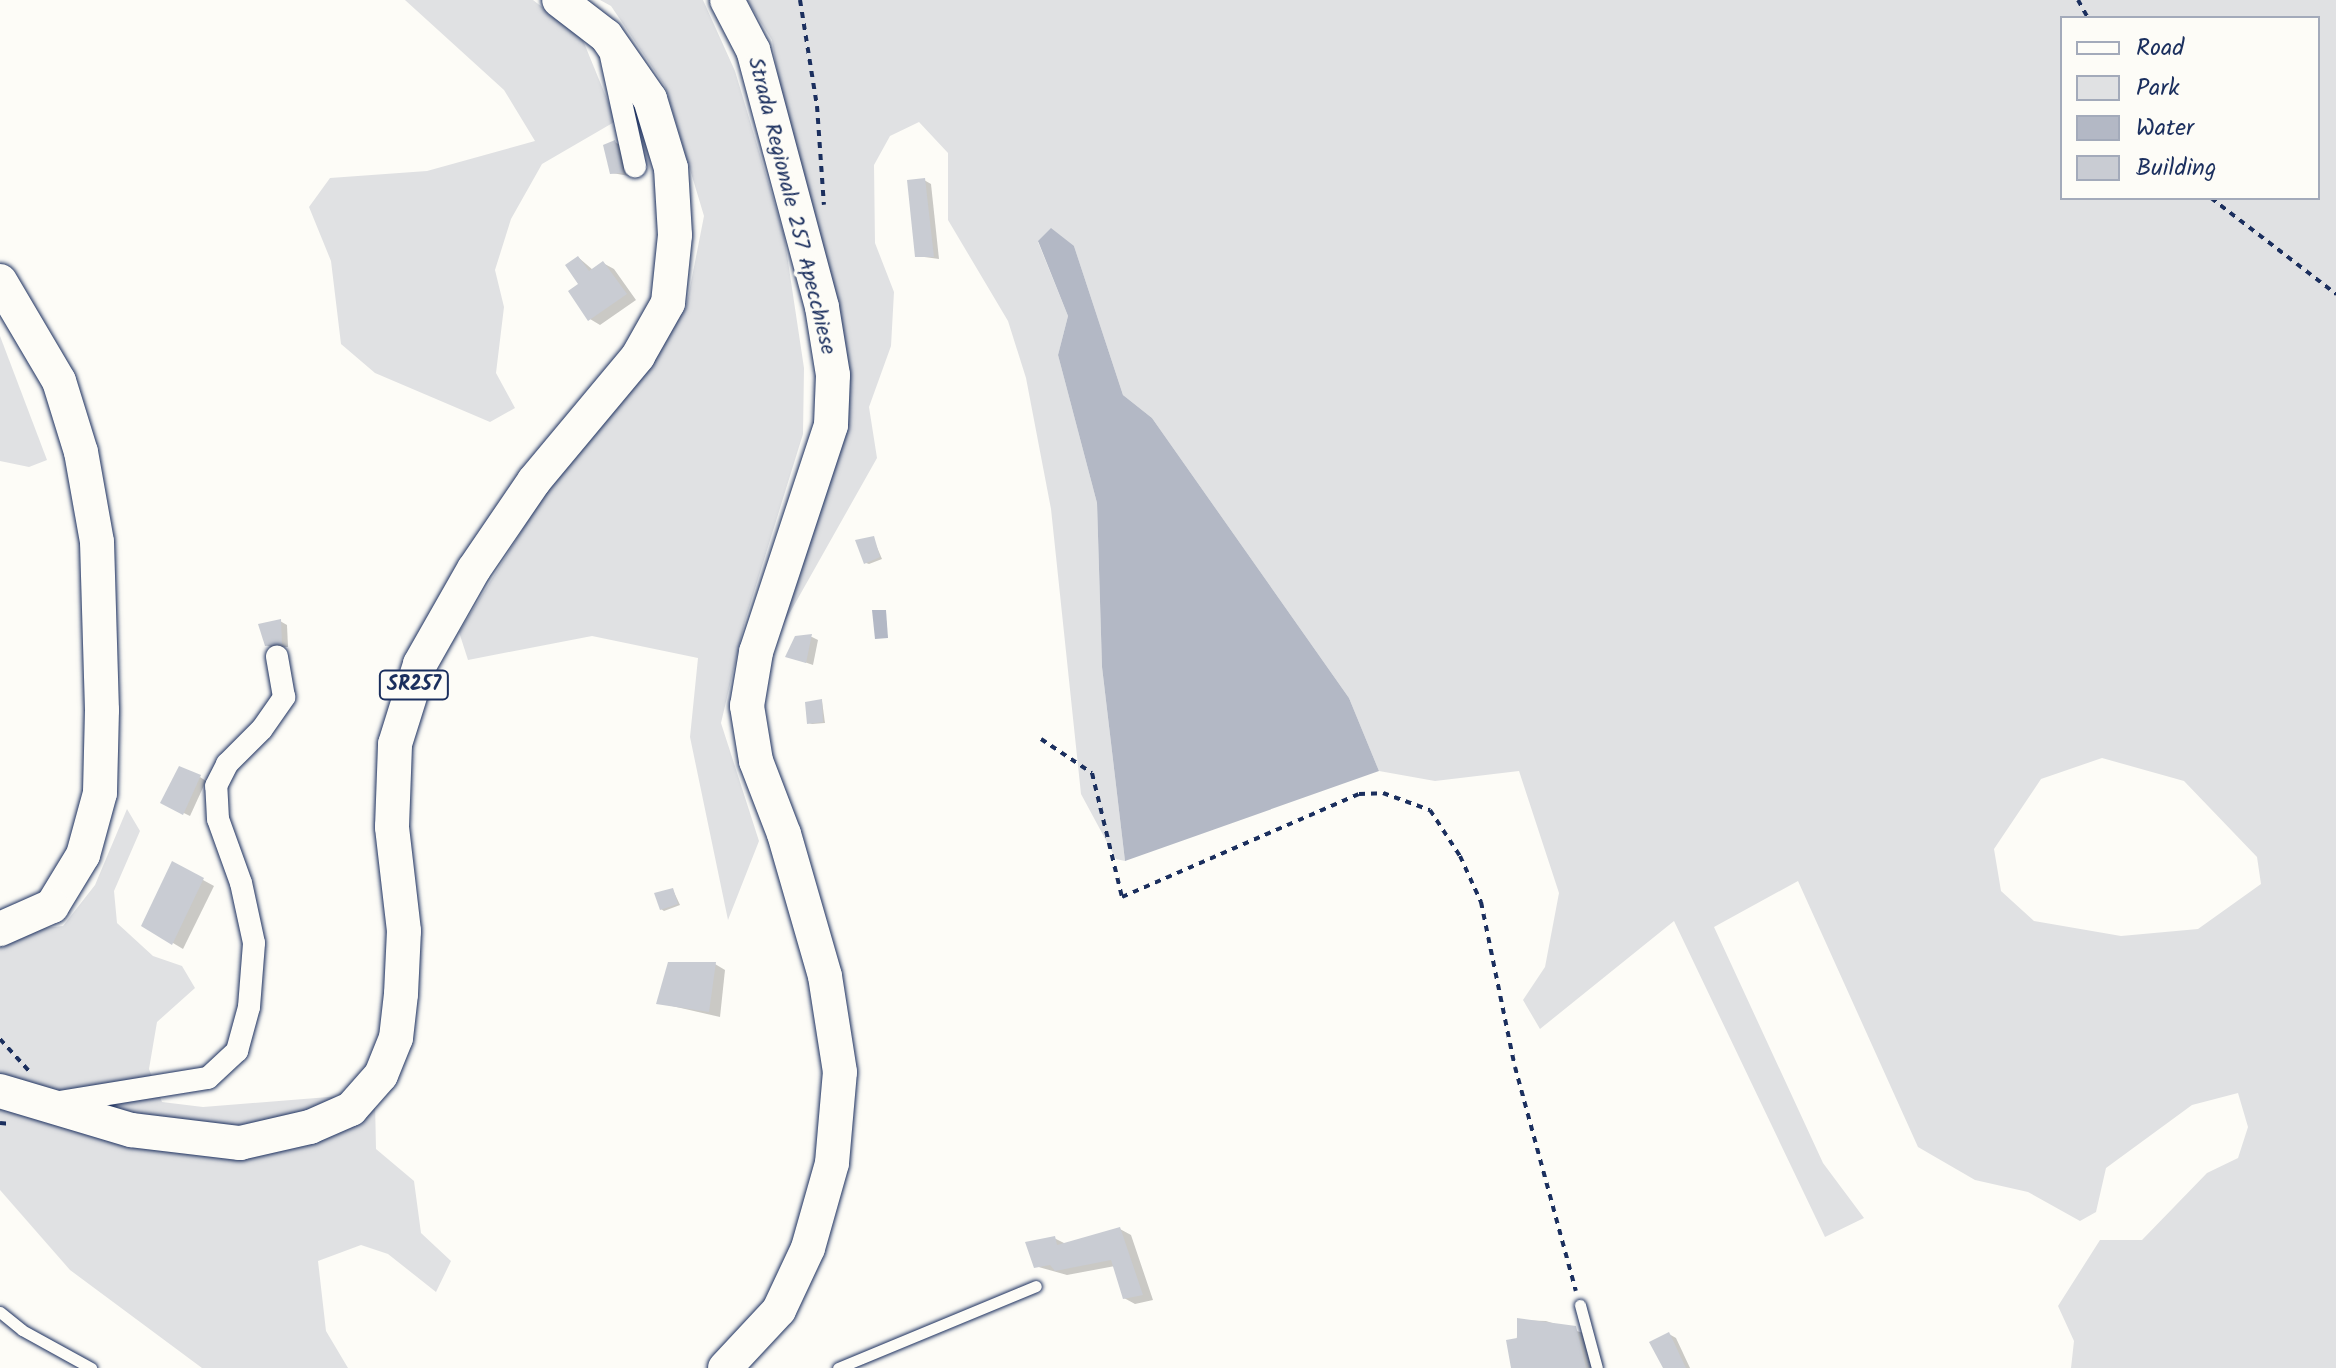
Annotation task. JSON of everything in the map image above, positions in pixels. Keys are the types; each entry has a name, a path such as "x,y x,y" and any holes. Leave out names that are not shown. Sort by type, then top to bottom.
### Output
{"main road":[{"name":"SR257","path":"0,1091 131,1130 240,1143 310,1127 351,1109 381,1075 396,1038 403,962 392,827 395,744 420,664 474,569 534,481 638,356 668,303 675,235 671,168 650,99 606,36 559,0"},
{"name":"Strada Regionale 257 Apecchiese","path":"725,1368 779,1310 808,1248 832,1163 840,1072 825,976 784,834 756,761 747,706 756,652 831,425 833,375 822,307 753,50 727,0"},
{"path":"0,281 59,381 81,452 97,542 102,710 100,793 83,855 52,906 0,929"}],"street":[{"path":"606,36 635,166"},
{"path":"44,1106 208,1078 237,1051 249,1007 254,943 241,883 218,819 216,786 227,764 262,729 284,697 277,657"}],"lane":[{"path":"838,1368 1036,1286"},
{"path":"1580,1305 1597,1368"},
{"path":"0,1312 22,1330 91,1368"}],"path":[{"path":"800,0 817,106 824,207"},
{"path":"2214,200 2336,294"},
{"path":"1041,739 1092,773 1122,897 1359,794 1383,793 1430,810 1460,856 1481,902 1515,1067 1580,1305"}],"green space":[{"path":"405,0 533,0 582,38 616,121 542,164 511,219 495,270 504,307 496,373 515,408 490,422 375,373 341,344 331,261 309,207 330,178 427,171 535,141 504,90"},
{"path":"600,0 703,0 735,71 784,235 804,368 803,434 745,621 721,723 759,841 728,920 690,737 698,658 592,636 468,660 459,632 568,456 686,308 704,216 665,86 611,6"},
{"path":"747,0 2336,0 2336,1368 2071,1368 2074,1341 2058,1306 2100,1240 2142,1240 2207,1173 2238,1158 2248,1127 2238,1093 2192,1105 2106,1168 2096,1212 2080,1221 2028,1192 1975,1180 1918,1147 1798,881 1714,927 1823,1163 1864,1218 1825,1237 1674,921 1540,1029 1523,1000 1545,967 1559,893 1519,771 1435,781 1379,771 1349,698 1152,418 1123,395 1074,246 1038,242 1068,316 1058,355 1097,503 1102,667 1125,861 1116,859 1081,794 1051,509 1026,378 1008,321 948,220 948,153 919,122 890,136 874,165 875,243 894,292 891,346 869,407 877,458 779,632 838,447 772,40","holes":["2102,758 2184,781 2257,857 2261,884 2198,929 2121,936 2034,921 2001,891 1994,849 2041,779"]},
{"path":"0,336 47,460 29,467 0,461"},
{"path":"127,809 140,831 114,891 117,923 153,956 182,966 195,988 157,1022 149,1069 162,1102 203,1107 341,1096 375,1101 376,1149 414,1181 421,1233 451,1261 436,1292 388,1254 361,1245 318,1261 326,1331 348,1368 202,1368 70,1270 0,1190 0,909 34,929 63,926 95,885"}],"water":[{"path":"1051,228 1074,246 1123,395 1152,418 1349,698 1379,771 1125,861 1102,667 1097,503 1058,355 1068,316 1038,241"},
{"path":"872,610 886,610 888,638 875,639"}],"building":[{"path":"615,140 623,173 610,174 603,145"},
{"path":"925,178 934,257 915,257 907,180"},
{"path":"578,256 589,271 603,261 627,294 588,321 568,291 578,284 565,265"},
{"path":"874,536 880,557 864,564 855,540"},
{"path":"281,619 282,644 265,646 258,624"},
{"path":"812,634 806,663 785,657 795,636"},
{"path":"822,699 823,722 807,724 805,702"},
{"path":"179,766 201,775 183,815 160,803"},
{"path":"172,861 204,878 172,945 141,926"},
{"path":"673,888 678,904 660,910 654,893"},
{"path":"668,962 716,962 709,1012 656,1004"},
{"path":"1120,1227 1143,1295 1123,1299 1111,1260 1055,1271 1050,1265 1034,1268 1025,1242 1055,1236 1057,1245"},
{"path":"1517,1318 1576,1326 1586,1368 1511,1368 1506,1340 1517,1338"},
{"path":"1669,1332 1686,1368 1663,1368 1649,1342"}]}
